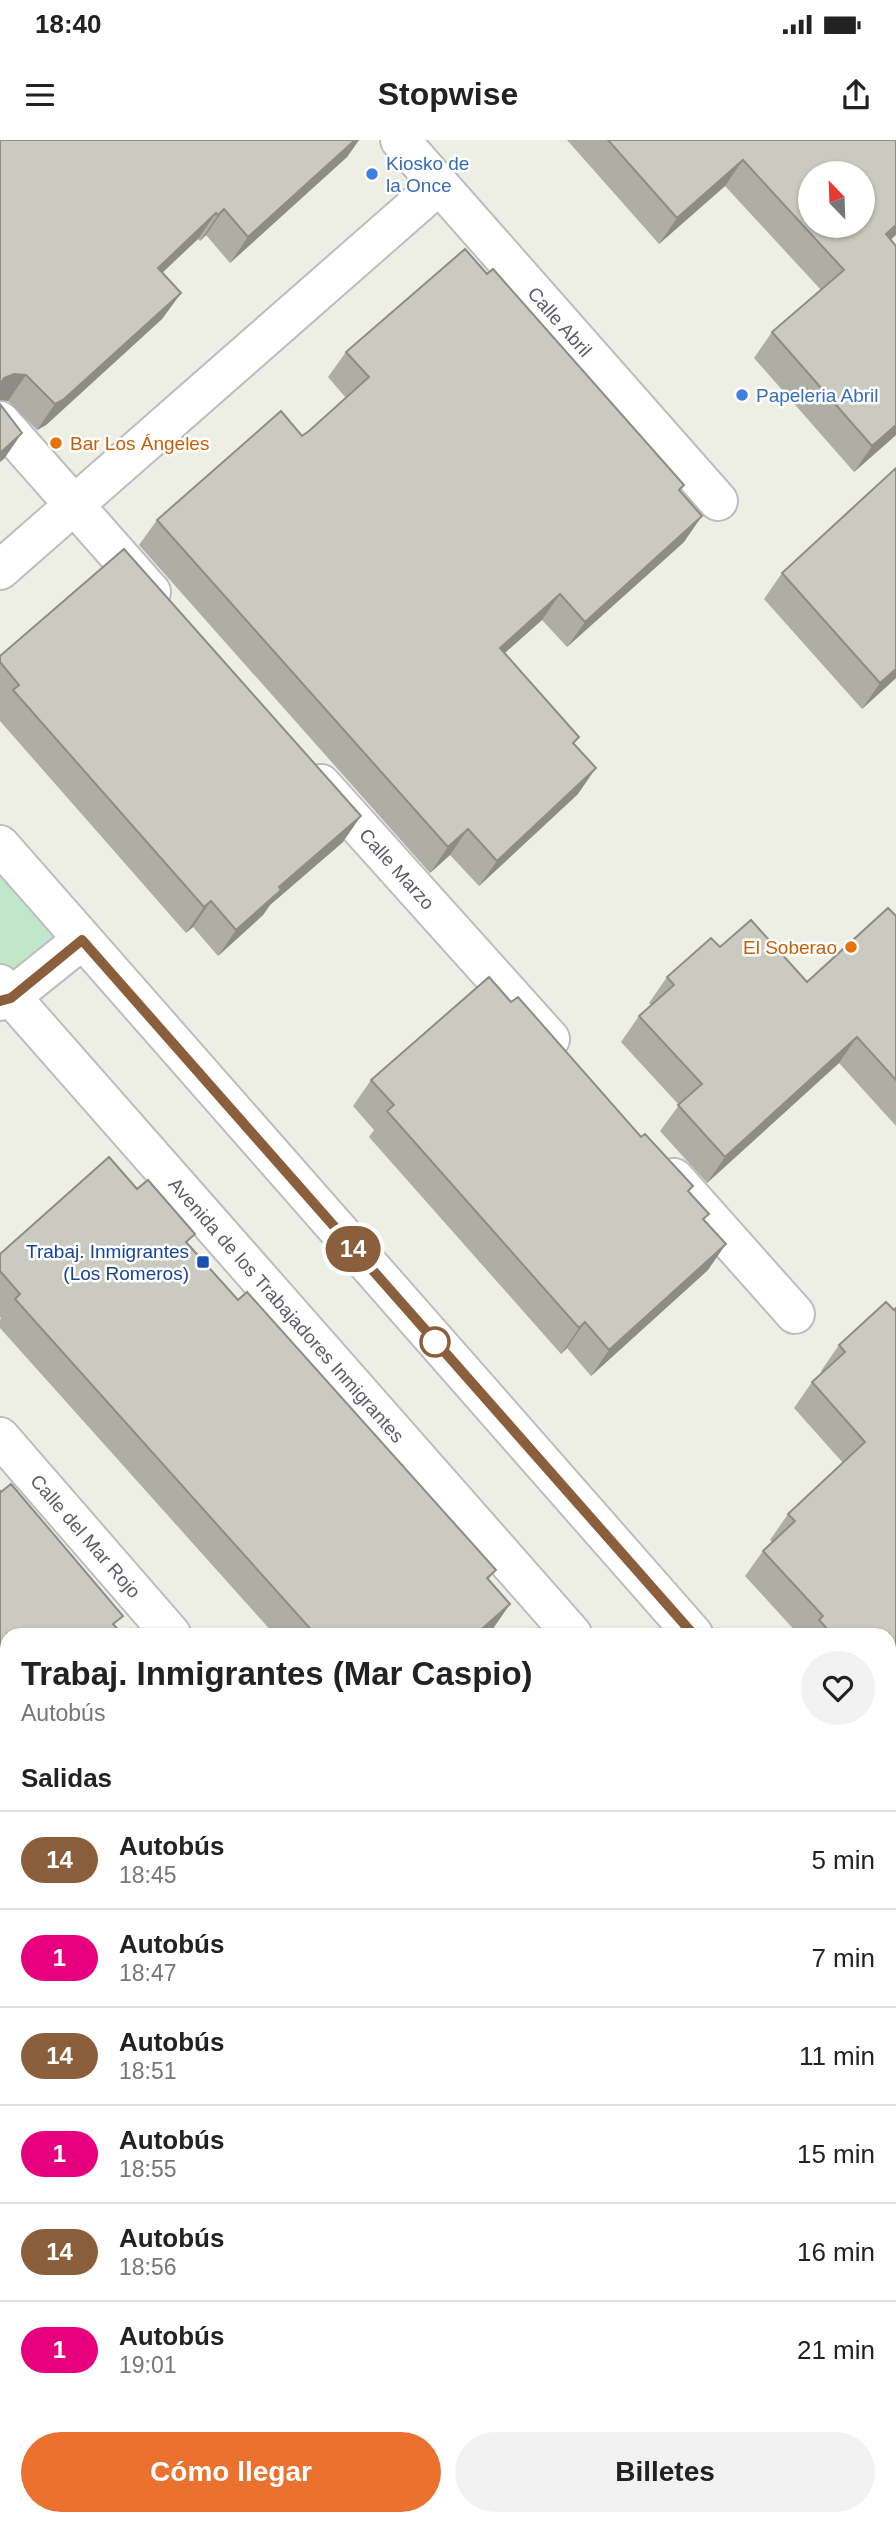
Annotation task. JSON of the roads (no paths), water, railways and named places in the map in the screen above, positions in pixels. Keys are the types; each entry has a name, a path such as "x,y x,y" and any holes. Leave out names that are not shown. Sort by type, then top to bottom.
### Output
{"street":[{"name":"Calle Abril","path":"400,140 718,501"},
{"path":"0,570 439,185"},
{"path":"0,421 173,617"},
{"name":"Calle Marzo","path":"296,757 572,1064"},
{"path":"0,845 688,1628"},
{"path":"4,994 82,940"},
{"name":"Avenida de los Trabajadores Inmigrantes","path":"4,994 567,1628"},
{"path":"647,1147 795,1314"},
{"name":"Calle del Mar Rojo","path":"0,1437 166,1628"}],"place":[{"name":"Kiosko de la Once","path":"372,174"},
{"name":"Papeleria Abril","path":"742,395"},
{"name":"Bar Los Ángeles","path":"56,443"},
{"name":"El Soberao","path":"851,947"},
{"name":"Trabaj. Inmigrantes (Los Romeros)","path":"203,1262"}]}
